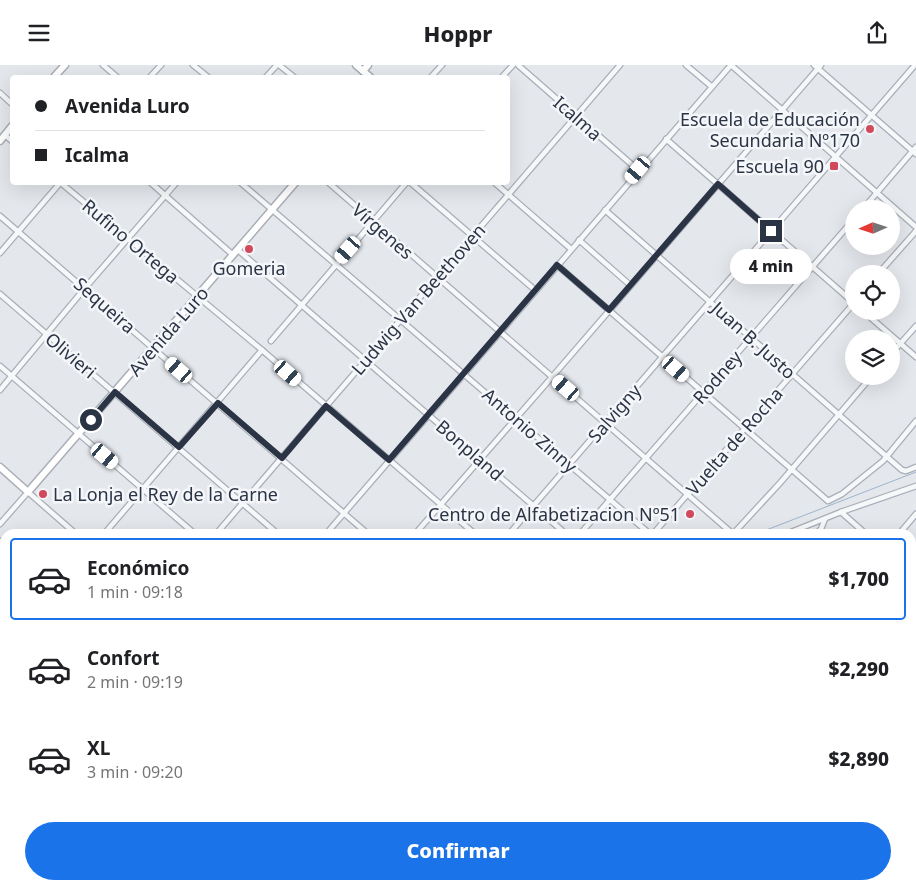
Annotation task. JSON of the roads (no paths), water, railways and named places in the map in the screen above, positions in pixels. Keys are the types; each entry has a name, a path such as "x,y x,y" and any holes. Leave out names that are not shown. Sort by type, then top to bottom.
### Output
{"street":[{"path":"56,75 65,65"},
{"path":"103,65 116,75"},
{"path":"152,75 161,65"},
{"path":"193,65 206,75"},
{"path":"268,75 278,65 291,75"},
{"path":"356,65 368,75"},
{"path":"363,71 368,65"},
{"path":"504,75 513,65"},
{"name":"Icalma","path":"518,65 638,170"},
{"name":"Ludwig Van Beethoven","path":"220,529 620,65"},
{"path":"686,65 711,86"},
{"path":"330,529 428,413 731,65 916,227"},
{"name":"Salvigny","path":"513,529 915,65"},
{"path":"419,529 782,111 818,66 871,115 915,151 871,200"},
{"path":"0,93 10,102"},
{"path":"0,141 10,129"},
{"path":"5,135 10,139"},
{"path":"666,139 845,295"},
{"path":"0,253 58,185"},
{"name":"Rufino Ortega","path":"62,185 262,351 469,529"},
{"name":"Bonpland","path":"153,185 366,359 560,529"},
{"path":"0,390 174,185"},
{"name":"Antonio Zinny","path":"243,185 646,529"},
{"name":"Avenida Luro","path":"0,524 293,185"},
{"name":"Vírgenes","path":"331,185 727,529"},
{"path":"271,341 404,185"},
{"path":"412,185 535,290"},
{"path":"498,185 571,249"},
{"name":"Juan B. Justo","path":"605,210 902,469 906,471 916,467"},
{"name":"Sequeira","path":"0,216 154,347 362,529"},
{"name":"Rodney","path":"584,529 845,230"},
{"path":"886,265 916,231"},
{"path":"579,240 630,285"},
{"path":"557,265 828,501 842,494 887,456 916,421"},
{"name":"Olivieri","path":"0,294 272,529"},
{"name":"Vuelta de Rocha","path":"656,529 845,313"},
{"path":"873,320 916,357"},
{"path":"901,344 916,326"},
{"path":"108,529 262,351"},
{"path":"0,366 190,529"},
{"path":"738,529 864,385"},
{"path":"0,467 70,529"},
{"path":"799,529 916,486"},
{"path":"841,512 860,529"},
{"path":"903,529 916,514"},
{"path":"821,529 825,519"}],"waterway":[{"path":"769,529 916,472"}],"place":[{"name":"Escuela de Educación Secundaria Nº170","path":"870,129"},
{"name":"Escuela 90","path":"834,166"},
{"name":"Gomeria","path":"249,249"},
{"name":"La Lonja el Rey de la Carne","path":"43,494"},
{"name":"Centro de Alfabetizacion Nº51","path":"690,514"}]}
